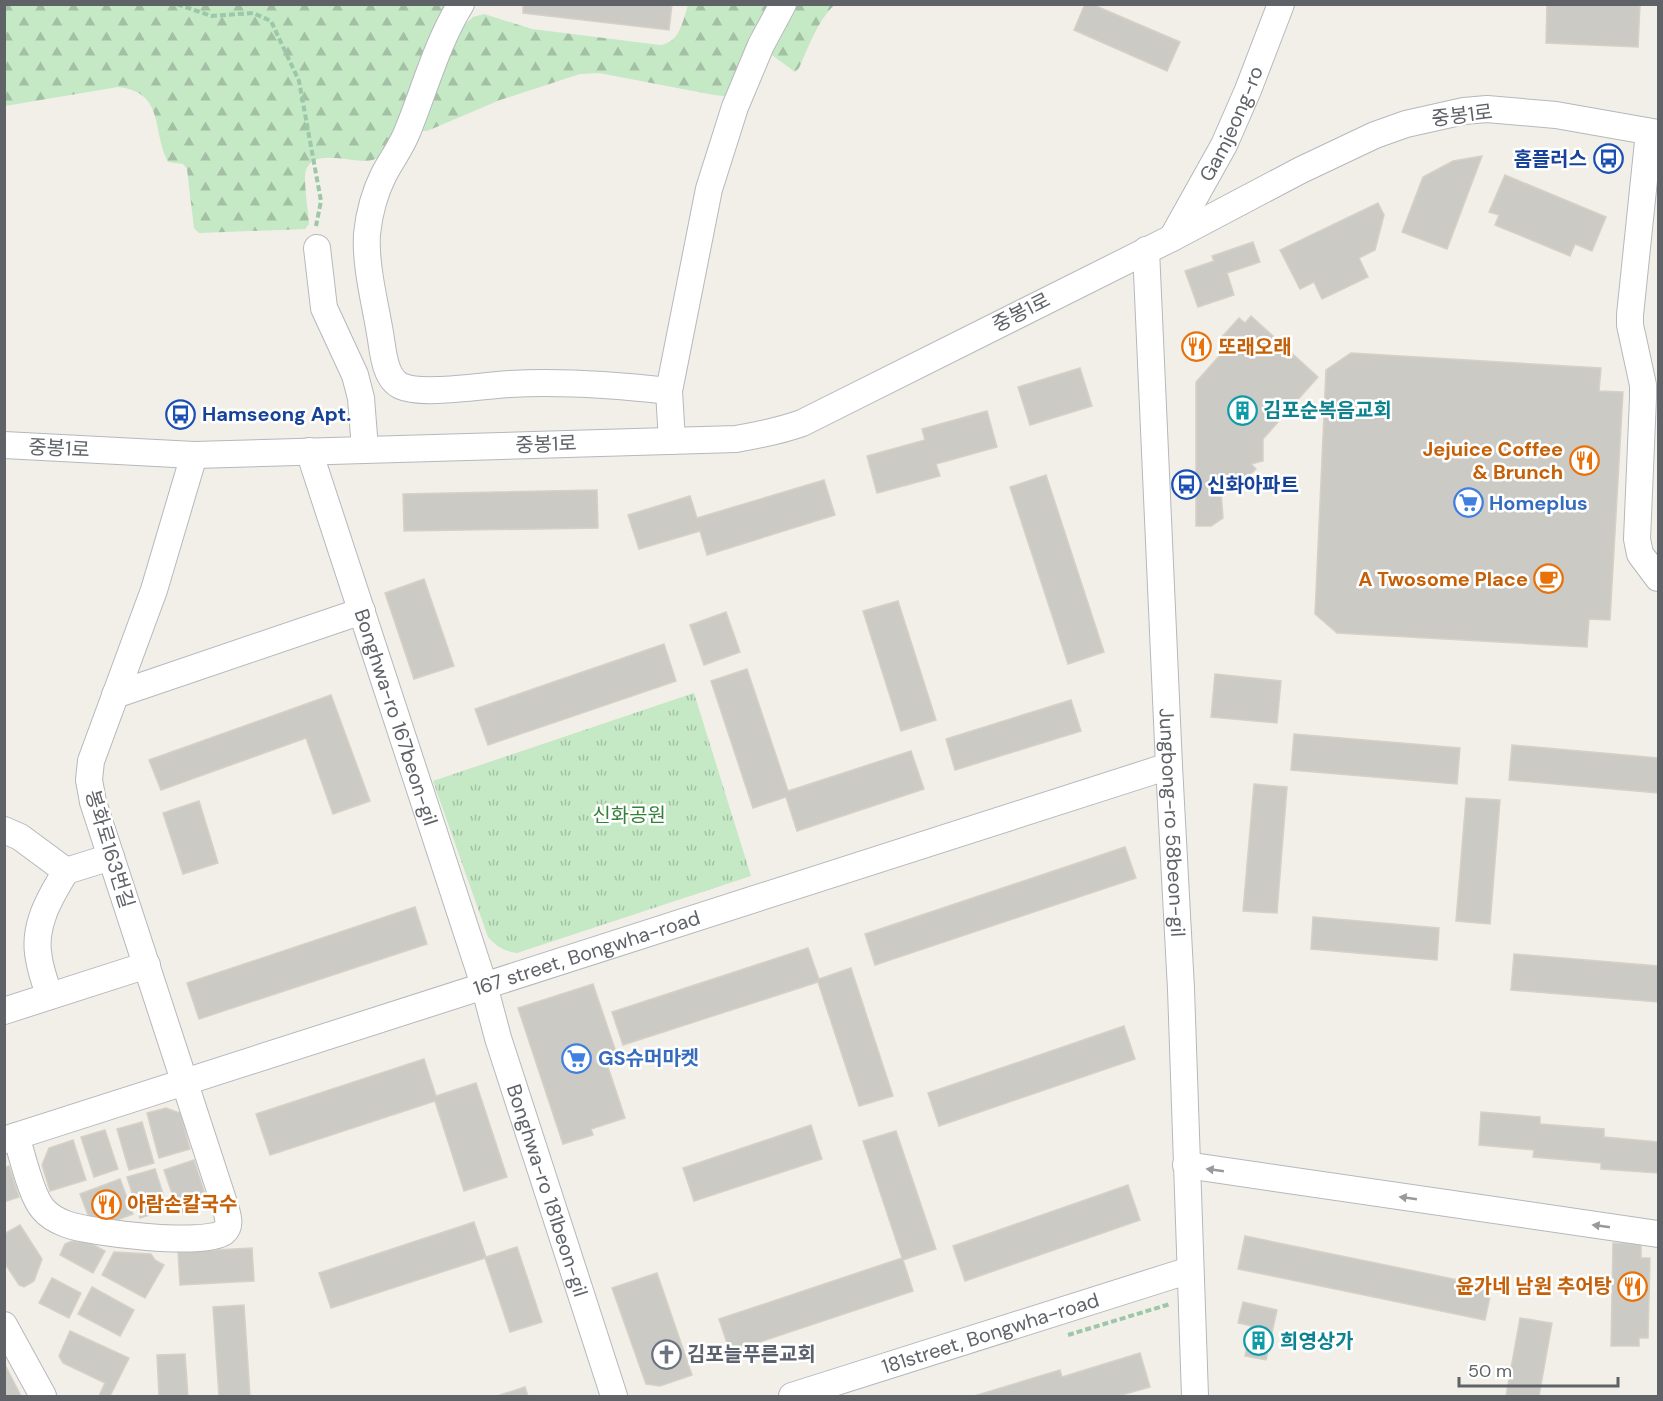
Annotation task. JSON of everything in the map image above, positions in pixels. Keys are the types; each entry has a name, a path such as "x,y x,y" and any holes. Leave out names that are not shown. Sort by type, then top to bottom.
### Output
{"street":[{"path":"461,4 436,55 402,144 381,182 369,217 368,259 384,357 390,376 401,386 417,389 436,390 512,384 615,385 669,391"},
{"path":"672,441 669,391 712,177 725,134 748,76 761,45 783,4"},
{"name":"Gamjeong-ro","path":"1172,238 1224,145 1281,4"},
{"name":"중봉1로","path":"4,446 194,455 736,440 783,430 802,423 1172,238 1301,170 1375,135 1406,124 1475,110 1518,111 1556,115 1654,133"},
{"path":"1654,133 1630,325 1643,385 1637,539 1640,554 1659,578"},
{"path":"317,248 324,308 356,375 361,398 365,449"},
{"name":"Jungbong-ro 58beon-gil","path":"1146,250 1181,989 1195,1396"},
{"name":"Bonghwa-ro 167beon-gil","path":"309,451 484,985"},
{"name":"봉화로163번길","path":"10,1138 42,1209 66,1224 130,1236 209,1237 223,1233 228,1228 229,1222 225,1206 93,802 89,771 154,590 194,455"},
{"path":"115,695 362,611"},
{"name":"167 street, Bongwha-road","path":"10,1138 185,1084 484,985 1169,766"},
{"path":"4,830 20,837 66,871"},
{"path":"49,996 39,960 38,940 48,901 66,871 111,856"},
{"path":"4,1011 147,965"},
{"name":"Bonghwa-ro 181beon-gil","path":"484,985 498,1038 614,1396"},
{"path":"1186,1166 1659,1234"},
{"name":"181street, Bongwha-road","path":"792,1396 1190,1270"},
{"path":"4,1325 43,1396"}],"path":[{"path":"177,4 211,15 253,13 271,21 299,81 321,201 316,222 317,248"}],"green space":[{"path":"5,5 453,5 386,154 368,161 320,159 307,167 305,183 309,224 305,229 199,233 194,228 187,169 183,164 168,162 155,115 143,96 133,90 118,87 5,106"},
{"path":"688,5 773,5 731,93 724,96 714,95 599,73 580,74 500,100 427,131 422,131 420,126 460,29 473,17 484,14 532,29 660,45 672,40 680,30"},
{"path":"795,5 834,5 818,27 795,72 772,55 772,48"},
{"name":"신화공원","path":"694,693 751,876 517,953 504,950 494,943 488,937 433,781"}],"building":[{"path":"523,4 672,4 669,30 523,13"},
{"path":"1085,4 1097,4 1096,6 1180,42 1167,71 1074,30"},
{"path":"1547,4 1640,4 1638,47 1546,43"},
{"path":"1482,156 1447,249 1402,232 1423,177 1453,161"},
{"path":"1505,175 1606,217 1592,251 1575,244 1570,256 1495,225 1499,215 1489,212"},
{"path":"1378,203 1384,215 1375,250 1359,258 1368,277 1322,299 1314,282 1300,289 1280,250"},
{"path":"1253,242 1260,262 1227,273 1234,295 1198,307 1185,271 1214,261 1212,256"},
{"name":"김포순복음교회","path":"1251,316 1318,377 1263,439 1263,461 1251,464 1256,469 1243,481 1238,476 1221,491 1223,518 1211,526 1196,526 1196,382 1229,345 1221,338 1239,318 1245,323"},
{"name":"또래오래","path":"1203,335 1205,358 1191,359 1189,336"},
{"name":"Homeplus","path":"1351,353 1601,368 1599,391 1623,392 1610,620 1589,619 1587,647 1337,633 1315,614 1326,370"},
{"path":"1080,368 1092,406 1030,425 1018,387"},
{"path":"987,411 997,447 936,464 940,476 877,493 867,456 925,440 922,429"},
{"path":"1046,475 1104,652 1068,664 1010,487"},
{"path":"824,480 835,515 707,555 700,531 639,549 628,515 690,496 697,518"},
{"path":"597,490 598,528 404,531 403,494"},
{"path":"424,579 454,666 414,679 385,593"},
{"path":"898,601 936,720 901,731 863,611"},
{"path":"726,612 740,652 704,665 690,625"},
{"path":"664,644 676,681 488,745 475,709"},
{"path":"747,669 788,791 911,751 924,789 797,831 786,797 753,808 711,681"},
{"path":"1215,674 1281,681 1277,723 1211,717"},
{"path":"331,695 370,801 333,814 306,738 161,790 149,760"},
{"path":"1071,700 1081,731 955,770 946,739"},
{"path":"1294,734 1460,748 1457,784 1291,770"},
{"path":"1512,745 1658,758 1658,793 1509,780"},
{"path":"1254,784 1287,787 1277,913 1243,911"},
{"path":"1466,798 1500,800 1490,924 1456,921"},
{"path":"199,801 218,863 183,874 163,813"},
{"path":"1125,847 1136,878 875,965 865,934"},
{"path":"415,907 427,944 199,1019 187,983"},
{"path":"1313,917 1439,928 1437,960 1311,949"},
{"path":"808,948 819,979 851,968 893,1096 859,1106 818,982 623,1045 612,1012"},
{"path":"1514,954 1658,966 1658,1002 1511,990"},
{"path":"593,984 619,1061 607,1064 625,1118 591,1129 593,1135 563,1144 518,1008"},
{"path":"1124,1026 1135,1059 939,1126 928,1093"},
{"path":"424,1059 436,1096 476,1083 507,1177 464,1191 435,1101 270,1155 256,1114"},
{"path":"166,1108 180,1113 190,1149 159,1158 147,1113"},
{"path":"1481,1112 1540,1117 1540,1124 1604,1129 1604,1137 1658,1142 1658,1173 1601,1169 1601,1163 1533,1157 1534,1150 1479,1145"},
{"path":"142,1122 154,1163 129,1170 117,1129"},
{"path":"811,1125 822,1159 694,1201 683,1168"},
{"path":"105,1130 118,1169 94,1177 81,1137"},
{"path":"896,1131 936,1249 903,1260 913,1291 730,1352 719,1319 902,1258 863,1141"},
{"path":"73,1140 86,1180 50,1191 42,1165 49,1148"},
{"path":"194,1160 208,1204 179,1214 164,1170"},
{"path":"9,1166 19,1197 4,1202 4,1168"},
{"path":"155,1169 168,1209 140,1218 127,1177"},
{"name":"아람손칼국수","path":"120,1179 133,1214 106,1224 102,1215 90,1220 80,1194"},
{"path":"1128,1185 1140,1220 965,1281 953,1246"},
{"path":"474,1222 486,1257 517,1247 542,1322 510,1332 485,1258 331,1308 319,1273"},
{"path":"20,1225 42,1259 34,1281 24,1287 19,1285 4,1262 4,1234"},
{"path":"1245,1236 1492,1287 1485,1320 1238,1269"},
{"path":"72,1241 90,1243 105,1251 93,1273 60,1255 65,1244"},
{"path":"1613,1243 1641,1244 1641,1258 1650,1258 1648,1338 1639,1338 1639,1346 1611,1346"},
{"path":"252,1248 254,1281 180,1285 178,1252"},
{"path":"114,1252 151,1254 155,1260 164,1265 145,1298 102,1275"},
{"path":"657,1273 692,1375 660,1386 646,1384 612,1288"},
{"path":"52,1278 81,1293 69,1318 39,1303"},
{"path":"92,1287 134,1310 120,1336 78,1314"},
{"name":"희영상가","path":"1243,1302 1277,1310 1266,1360 1245,1356 1252,1326 1238,1323"},
{"path":"244,1305 250,1396 219,1396 213,1307"},
{"path":"1520,1318 1552,1323 1539,1396 1506,1396"},
{"path":"70,1331 129,1358 110,1396 99,1396 105,1383 63,1363 59,1356"},
{"path":"1140,1353 1150,1387 1118,1396 974,1396 1060,1370 1062,1377"},
{"path":"185,1354 188,1396 159,1396 157,1355"},
{"path":"4,1363 21,1396 4,1396"},
{"path":"525,1387 528,1396 497,1396"}],"place":[{"name":"홈플러스","path":"1608,159"},
{"name":"또래오래","path":"1197,347"},
{"name":"김포순복음교회","path":"1242,410"},
{"name":"Hamseong Apt.","path":"181,414"},
{"name":"Jejuice Coffee & Brunch","path":"1584,461"},
{"name":"신화아파트","path":"1186,485"},
{"name":"Homeplus","path":"1468,503"},
{"name":"A Twosome Place","path":"1549,579"},
{"name":"GS슈머마켓","path":"577,1058"},
{"name":"아람손칼국수","path":"106,1204"},
{"name":"윤가네 남원 추어탕","path":"1633,1286"},
{"name":"희영상가","path":"1259,1341"},
{"name":"김포늘푸른교회","path":"666,1354"}]}
